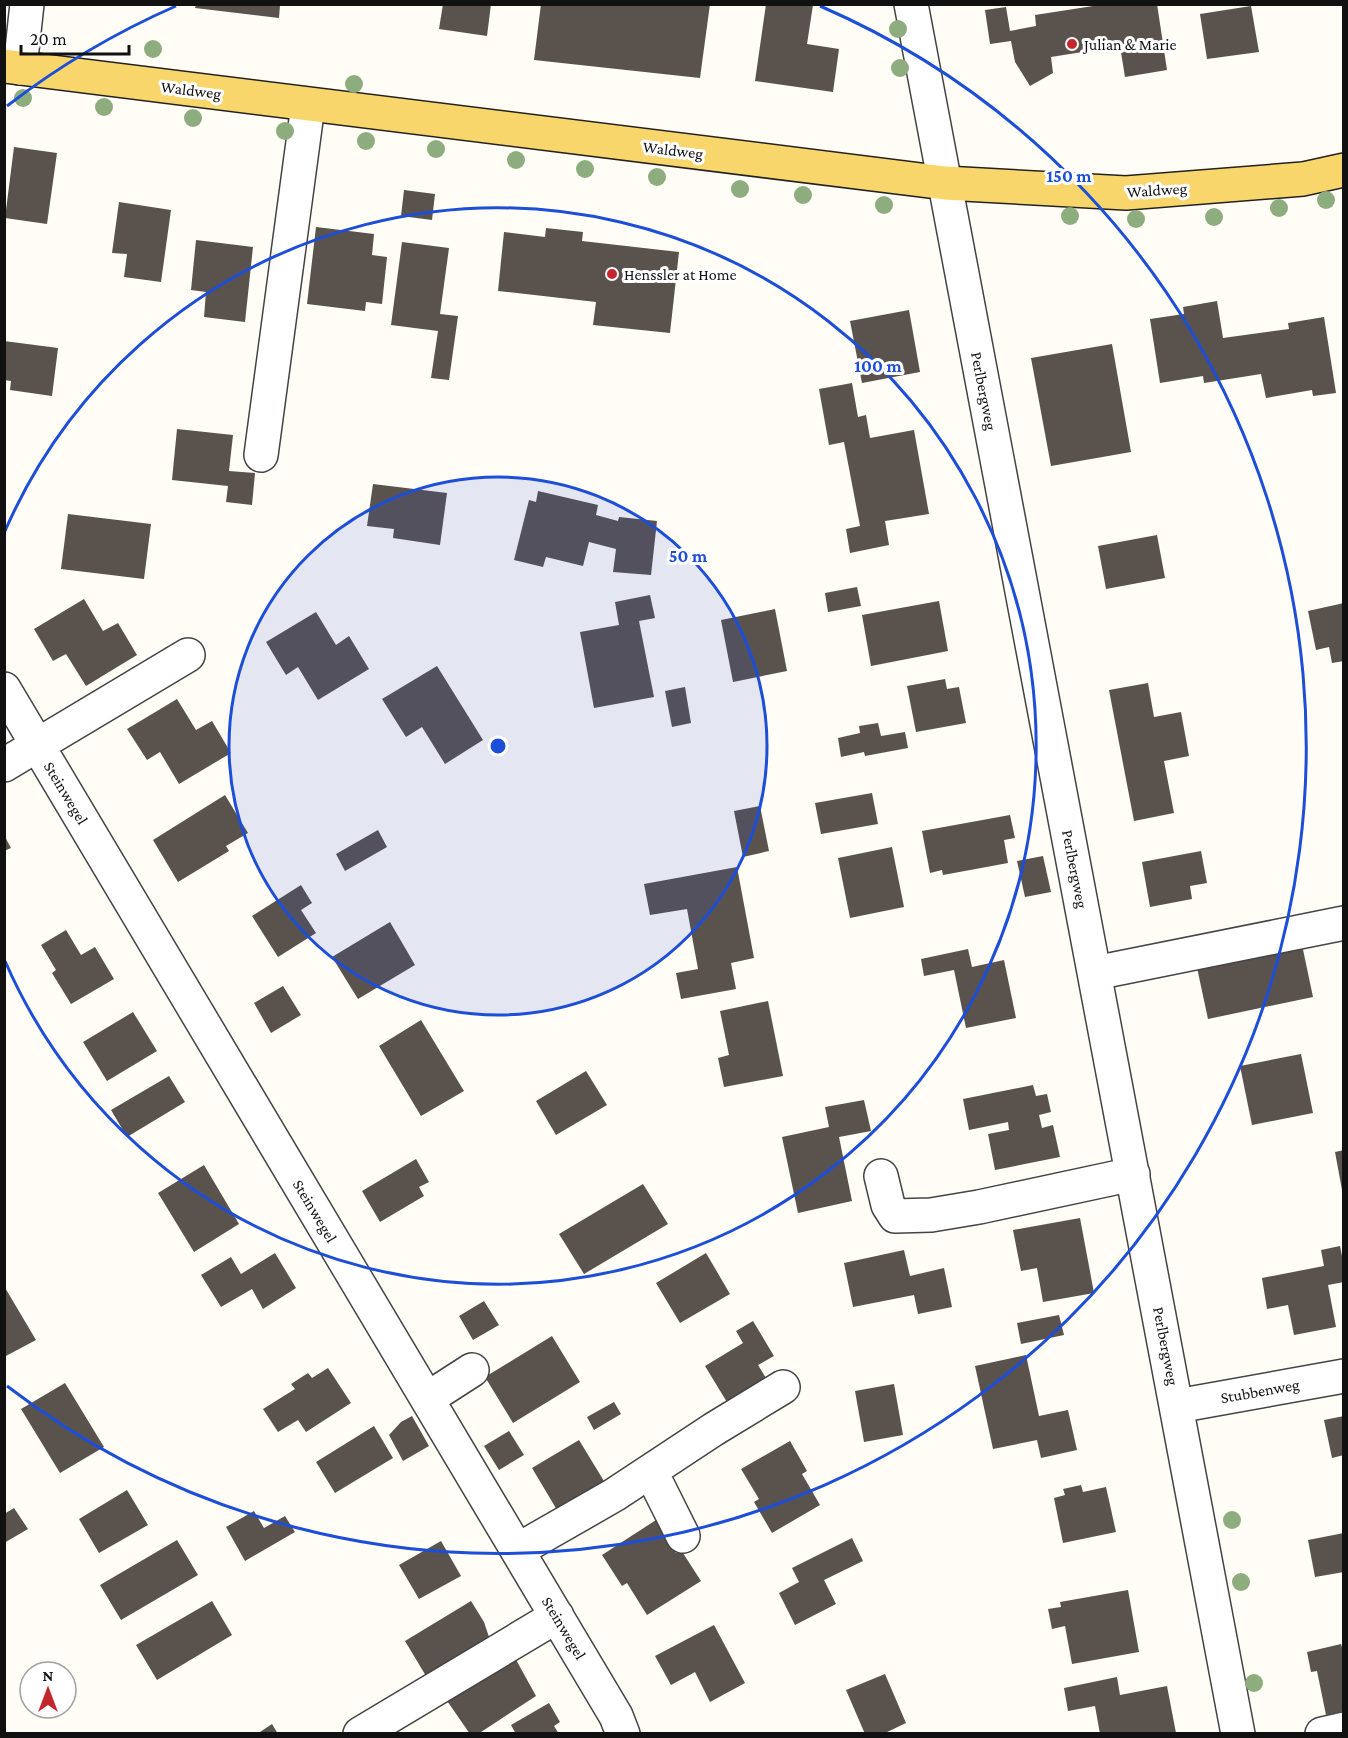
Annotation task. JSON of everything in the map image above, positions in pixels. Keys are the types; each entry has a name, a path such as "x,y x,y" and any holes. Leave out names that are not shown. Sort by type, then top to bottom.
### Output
{"main road":[{"name":"Waldweg","path":"12,67 945,183 1126,193 1303,179 1344,170"}],"street":[{"path":"12,67 27,4"},
{"name":"Perlbergweg","path":"911,4 1238,1734"},
{"path":"261,455 308,105"},
{"path":"4,765 188,655"},
{"name":"Steinwegel","path":"4,689 557,1616 616,1716 623,1734"},
{"path":"1093,963 1335,915"},
{"path":"880,1176 888,1205 896,1216 931,1215 960,1210 1133,1174"},
{"path":"427,1399 472,1370"},
{"name":"Stubbenweg","path":"1177,1406 1344,1376"},
{"path":"522,1558 714,1429 783,1387"},
{"path":"522,1558 658,1486 769,1420"},
{"path":"658,1486 683,1536"},
{"path":"360,1734 557,1616"},
{"path":"1322,1734 1344,1729"}],"building":[{"path":"443,4 491,4 487,36 439,29"},
{"path":"541,4 710,4 700,78 534,60"},
{"path":"766,4 813,5 807,44 839,49 833,92 755,81"},
{"path":"1106,4 1157,4 1167,70 1125,77 1120,46 1051,57 1053,73 1030,86 1015,62 1011,41 990,44 985,10 1006,7 1010,31 1036,26 1035,15"},
{"path":"196,5 280,5 279,18 195,8"},
{"path":"1251,6 1259,52 1207,59 1200,14"},
{"path":"14,147 57,153 47,224 5,218"},
{"path":"404,190 435,194 432,220 401,216"},
{"path":"119,202 171,210 161,282 124,277 127,254 112,253"},
{"path":"316,227 374,234 372,255 387,257 382,304 366,302 365,311 307,304"},
{"path":"546,228 583,232 582,241 679,252 670,333 593,325 596,302 498,291 504,232 545,237"},
{"path":"196,240 253,247 245,322 204,317 206,292 191,290"},
{"path":"402,242 449,248 440,314 458,316 449,380 431,378 438,331 391,325"},
{"path":"1217,301 1223,338 1289,329 1288,323 1324,317 1336,393 1313,396 1312,390 1266,398 1261,374 1204,383 1203,376 1160,383 1150,319 1184,314 1183,307"},
{"path":"909,310 920,372 862,383 850,321"},
{"path":"4,341 58,348 52,396 10,390 11,381 4,380"},
{"path":"1112,344 1131,452 1051,466 1031,358"},
{"path":"852,383 858,417 866,415 870,438 914,430 929,514 885,521 889,545 850,553 846,529 860,526 844,442 829,445 819,389"},
{"path":"177,429 233,435 229,471 255,473 252,505 226,502 228,486 172,480"},
{"path":"373,484 447,493 440,545 393,538 394,529 367,526"},
{"path":"538,491 598,505 596,515 618,521 619,517 657,521 651,575 613,572 616,549 589,542 583,566 546,557 543,567 514,560 529,500 536,502"},
{"path":"68,514 151,524 144,579 61,569"},
{"path":"1157,535 1165,578 1106,589 1098,546"},
{"path":"857,587 861,606 828,612 825,593"},
{"path":"650,595 655,618 639,621 654,697 594,708 580,632 619,625 615,602"},
{"path":"84,599 103,631 118,623 137,655 86,686 66,654 53,661 34,629"},
{"path":"939,601 948,651 871,666 862,615"},
{"path":"1344,603 1344,661 1332,663 1329,647 1316,650 1308,611"},
{"path":"775,609 787,671 733,682 721,620"},
{"path":"316,612 336,645 349,636 369,669 318,700 298,667 286,675 266,642"},
{"path":"437,666 483,740 445,764 422,727 406,737 382,699"},
{"path":"945,679 947,689 959,687 966,723 916,732 907,686"},
{"path":"1148,683 1154,717 1181,712 1189,756 1164,761 1174,813 1134,821 1109,690"},
{"path":"685,687 691,723 672,727 665,691"},
{"path":"177,699 196,730 212,721 231,753 179,784 160,752 147,760 127,729"},
{"path":"878,723 881,736 905,732 908,748 865,756 864,752 841,757 838,738 860,733 859,726"},
{"path":"872,793 878,824 821,834 815,803"},
{"path":"225,795 248,833 226,846 229,851 178,882 153,840"},
{"path":"760,806 769,851 743,857 734,811"},
{"path":"1010,815 1015,838 1004,840 1008,863 943,875 942,870 930,873 922,831"},
{"path":"378,830 387,847 345,871 336,854"},
{"path":"4,835 11,848 4,851"},
{"path":"892,847 904,907 850,918 838,858"},
{"path":"1201,851 1207,883 1190,886 1192,899 1150,907 1142,862"},
{"path":"1043,856 1051,892 1025,897 1017,861"},
{"path":"737,867 754,958 731,963 736,989 681,999 676,973 698,969 687,909 650,915 644,884"},
{"path":"301,885 312,903 301,910 316,933 278,957 252,916"},
{"path":"390,922 415,965 358,999 332,957"},
{"path":"66,930 81,955 95,947 114,979 71,1004 52,973 56,970 41,945"},
{"path":"1301,940 1313,997 1208,1019 1196,963"},
{"path":"968,949 972,967 1004,960 1016,1018 966,1028 954,970 924,976 921,959"},
{"path":"283,986 301,1015 271,1033 254,1003"},
{"path":"768,1001 783,1076 724,1087 718,1058 729,1055 720,1011"},
{"path":"133,1012 157,1051 107,1081 83,1042"},
{"path":"421,1020 464,1091 421,1116 379,1046"},
{"path":"1301,1054 1313,1113 1252,1125 1240,1066"},
{"path":"586,1071 607,1105 556,1135 536,1101"},
{"path":"169,1076 185,1102 127,1137 111,1110"},
{"path":"1033,1085 1036,1096 1047,1094 1051,1112 1039,1115 1042,1128 1053,1125 1060,1157 995,1170 988,1134 1009,1130 1008,1122 969,1130 963,1099"},
{"path":"864,1100 871,1131 839,1137 852,1201 798,1213 782,1137 829,1127 825,1107"},
{"path":"1344,1150 1344,1190 1342,1190 1335,1152"},
{"path":"416,1159 429,1182 419,1187 424,1196 380,1222 362,1191"},
{"path":"204,1165 239,1224 194,1252 158,1193"},
{"path":"643,1184 668,1224 584,1274 559,1234"},
{"path":"1080,1218 1094,1293 1043,1302 1037,1268 1021,1271 1013,1230"},
{"path":"1340,1246 1344,1282 1328,1285 1336,1327 1294,1335 1288,1305 1267,1309 1262,1278 1324,1266 1321,1250"},
{"path":"904,1250 910,1276 944,1268 952,1307 918,1314 914,1295 853,1307 844,1263"},
{"path":"275,1253 296,1288 263,1309 252,1289 221,1307 201,1275 231,1257 241,1274"},
{"path":"706,1253 730,1294 680,1323 656,1283"},
{"path":"4,1286 36,1340 4,1357"},
{"path":"484,1301 499,1325 473,1340 459,1316"},
{"path":"1059,1315 1064,1335 1021,1344 1017,1323"},
{"path":"753,1321 774,1356 758,1365 772,1388 733,1412 705,1366 743,1343 736,1331"},
{"path":"552,1336 580,1382 513,1423 485,1377"},
{"path":"1026,1355 1039,1416 1068,1410 1077,1450 1041,1458 1037,1440 993,1449 975,1366"},
{"path":"328,1368 351,1403 306,1432 298,1420 278,1432 263,1409 295,1389 291,1384 308,1373 312,1378"},
{"path":"65,1383 104,1447 60,1473 21,1409"},
{"path":"894,1384 903,1435 864,1442 855,1391"},
{"path":"614,1402 621,1414 594,1430 587,1417"},
{"path":"412,1416 429,1446 403,1461 389,1435 401,1422"},
{"path":"1344,1416 1344,1455 1332,1458 1324,1420"},
{"path":"374,1426 393,1458 335,1493 316,1462"},
{"path":"509,1431 524,1455 499,1470 484,1446"},
{"path":"579,1440 607,1486 560,1515 532,1468"},
{"path":"790,1441 807,1471 802,1474 820,1505 772,1533 754,1502 759,1499 741,1469"},
{"path":"1081,1485 1083,1492 1106,1487 1116,1532 1063,1543 1054,1498 1065,1495 1063,1489"},
{"path":"127,1490 148,1525 99,1553 79,1519"},
{"path":"14,1508 28,1529 4,1543 4,1514"},
{"path":"254,1511 264,1528 285,1516 295,1532 245,1561 226,1527"},
{"path":"656,1520 676,1553 681,1550 701,1581 647,1615 627,1583 622,1586 602,1555"},
{"path":"1344,1533 1344,1572 1315,1577 1308,1540"},
{"path":"852,1538 863,1561 824,1580 836,1604 795,1625 779,1593 799,1582 792,1568"},
{"path":"177,1540 198,1575 121,1620 100,1585"},
{"path":"441,1541 461,1576 419,1599 399,1565"},
{"path":"1128,1590 1139,1652 1072,1664 1065,1626 1052,1629 1048,1609 1061,1607 1060,1602"},
{"path":"212,1601 232,1635 157,1680 136,1645"},
{"path":"471,1601 484,1622 490,1640 426,1676 405,1641"},
{"path":"714,1625 745,1683 710,1702 695,1672 671,1685 655,1656"},
{"path":"1341,1644 1344,1654 1344,1711 1326,1715 1317,1671 1311,1672 1307,1652"},
{"path":"514,1656 536,1696 478,1734 470,1734 443,1695"},
{"path":"885,1674 906,1723 883,1734 865,1734 846,1690"},
{"path":"1117,1677 1120,1695 1167,1686 1176,1733 1100,1734 1095,1706 1068,1711 1064,1688"},
{"path":"549,1703 560,1722 554,1726 559,1734 516,1734 511,1725"},
{"path":"272,1724 278,1734 257,1734"}],"place":[{"name":"Julian & Marie","path":"1072,44"},
{"name":"Henssler at Home","path":"612,274"}]}
